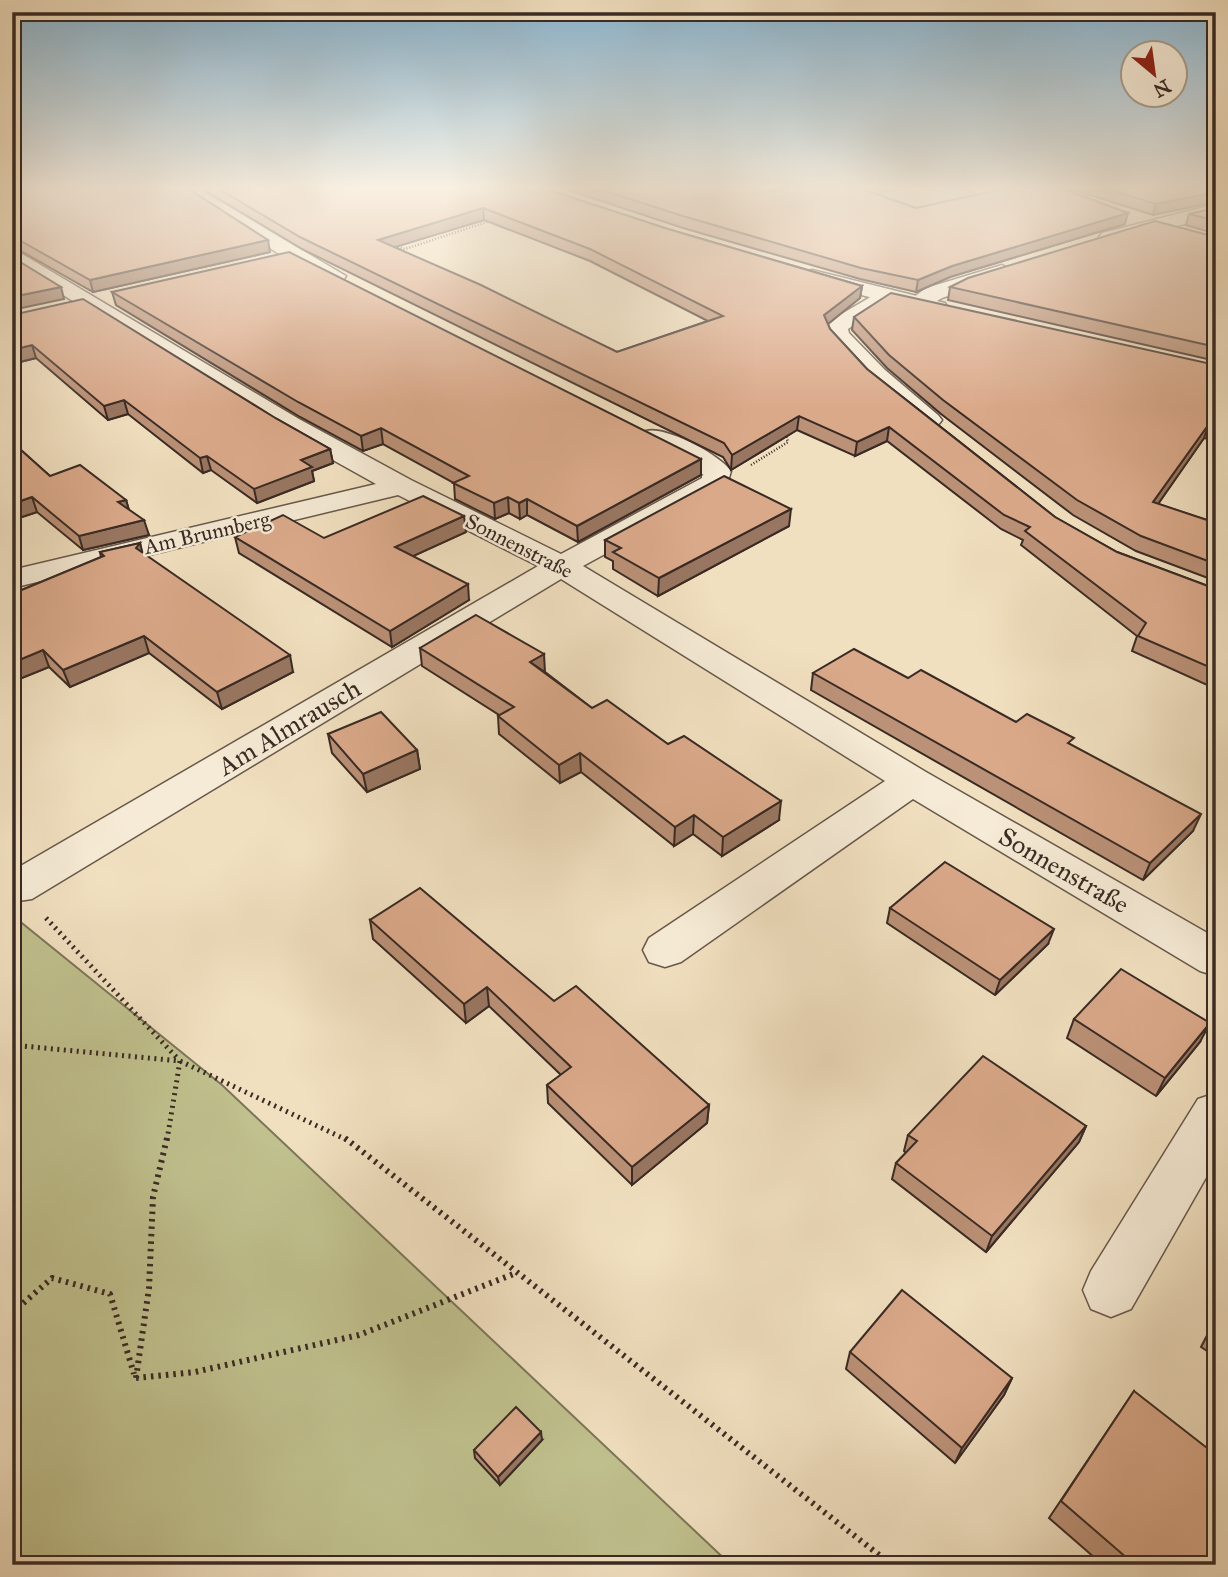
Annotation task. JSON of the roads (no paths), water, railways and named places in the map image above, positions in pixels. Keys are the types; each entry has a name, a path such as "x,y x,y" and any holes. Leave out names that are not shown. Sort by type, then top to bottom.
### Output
{"street":[{"name":"Sonnenstraße","path":"18,262 74,306 401,486 561,566 912,781 1216,959"},
{"path":"307,262 359,288"},
{"path":"917,303 958,284 1021,265"},
{"path":"792,270 955,312"},
{"path":"74,306 125,294"},
{"path":"884,295 844,319 836,327 838,335 876,375 951,438"},
{"name":"Am Almrausch","path":"18,888 561,566 716,482 717,471 712,465 639,429"},
{"name":"Am Brunnberg","path":"12,579 401,486"},
{"path":"664,950 912,781"},
{"path":"1111,1290 1216,1114"}]}
